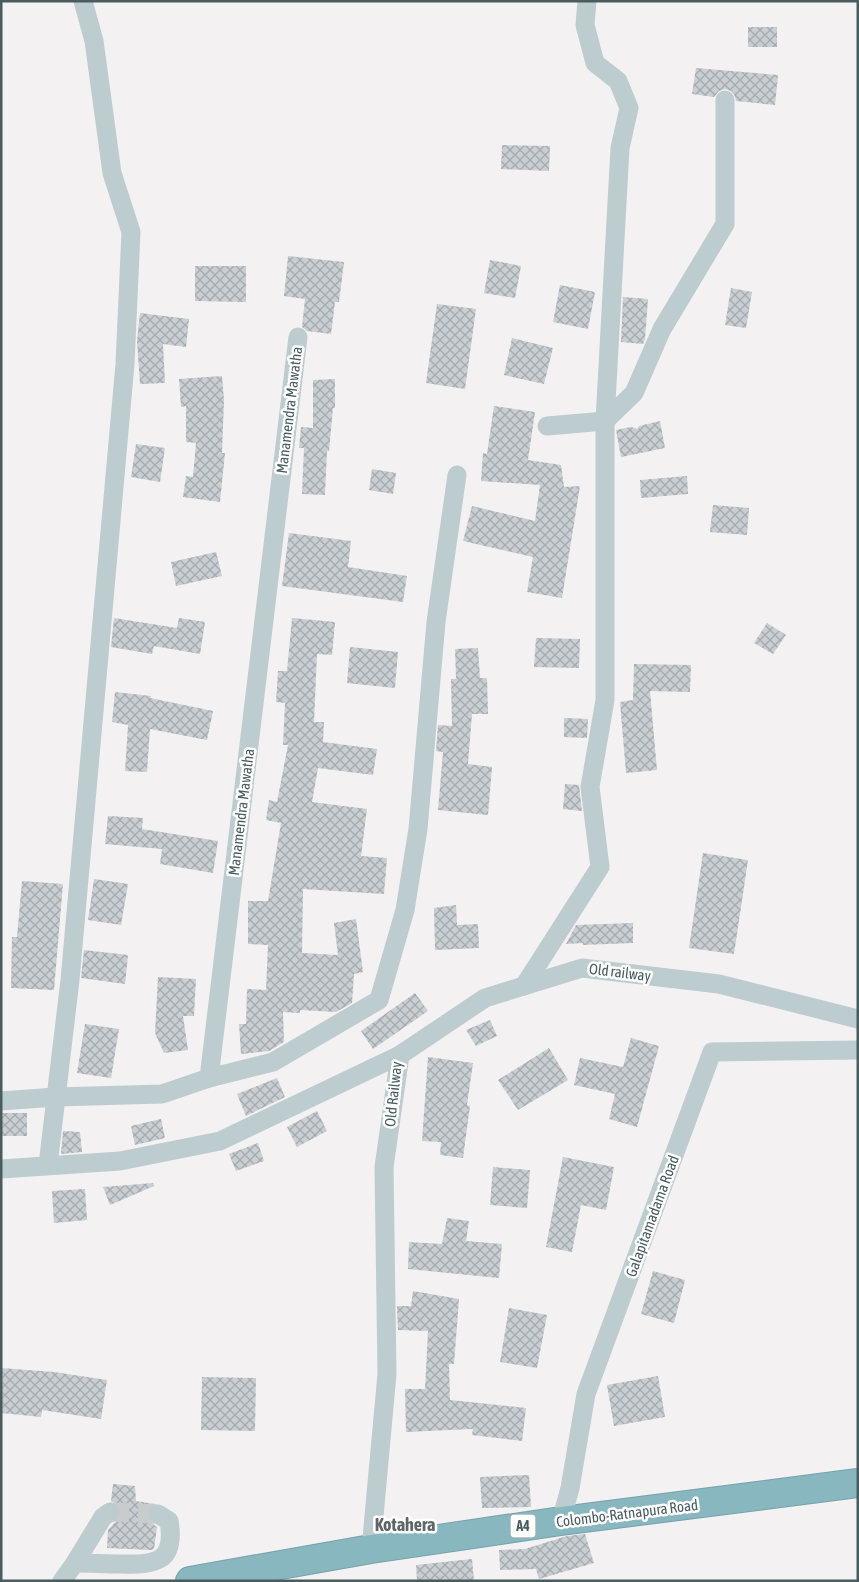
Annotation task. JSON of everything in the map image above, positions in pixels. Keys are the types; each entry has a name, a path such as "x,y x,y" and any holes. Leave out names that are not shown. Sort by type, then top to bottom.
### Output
{"highway":[{"name":"Colombo-Ratnapura Road","path":"190,1581 372,1549 561,1521 858,1483"}],"street":[{"path":"48,1165 70,980 125,364 131,232 112,173 94,41 83,1"},
{"path":"524,986 600,867 590,787 606,700 604,421 620,148 629,108 618,81 595,63 585,26 586,1"},
{"path":"547,426 604,421 634,393 662,329 725,224 725,100"},
{"name":"Manamendra Mawatha","path":"209,1078 298,336"},
{"path":"1,1101 56,1097 162,1094 209,1078 273,1062 379,1000 406,910 418,829 436,622 457,475"},
{"name":"Old railway","path":"400,1055 485,998 582,968 718,984 858,1019"},
{"name":"Galapitamadama Road","path":"561,1521 570,1488 586,1394 712,1052 858,1050"},
{"name":"Old Railway","path":"1,1169 120,1161 220,1141 400,1055"},
{"name":"Old Railway","path":"372,1549 386,1374 384,1167 400,1055"},
{"path":"62,1581 103,1517 110,1512"},
{"path":"75,1563 147,1565 160,1559 166,1552 171,1536 169,1521 158,1514"}],"building":[{"path":"748,27 777,27 777,47 748,47"},
{"path":"696,68 778,75 775,105 736,101 734,94 725,89 719,91 714,97 692,94"},
{"path":"502,145 550,146 549,171 501,169"},
{"path":"288,256 344,262 339,302 335,302 331,334 307,331 302,327 305,299 284,296"},
{"path":"490,260 521,266 515,298 484,293"},
{"path":"195,266 246,266 246,302 195,301"},
{"path":"560,285 595,292 588,329 553,322"},
{"path":"731,288 752,292 746,328 725,325"},
{"path":"623,297 648,299 643,344 621,342"},
{"path":"437,304 476,309 465,389 426,383"},
{"path":"140,313 189,319 186,347 163,344 165,383 140,384 137,341"},
{"path":"512,338 553,348 544,384 504,375"},
{"path":"222,376 224,400 222,453 225,453 220,502 183,497 186,476 193,477 196,443 186,442 186,406 181,407 179,379"},
{"path":"335,379 335,408 333,408 329,451 327,451 325,495 302,494 304,448 299,448 301,427 313,428 313,380"},
{"path":"494,406 535,412 528,460 561,465 564,487 580,486 562,598 527,592 533,557 463,541 472,506 535,521 540,485 481,481 483,453 487,454"},
{"path":"660,421 665,448 621,457 616,430 631,427 638,429 639,426"},
{"path":"136,444 165,448 160,482 131,477"},
{"path":"372,469 396,473 393,494 369,490"},
{"path":"687,476 688,494 641,498 640,480"},
{"path":"713,505 749,508 747,535 710,532"},
{"path":"289,533 351,541 348,567 407,576 403,602 282,586"},
{"path":"216,552 222,576 176,586 171,562"},
{"path":"114,618 177,628 179,618 205,622 200,654 154,646 152,654 111,647"},
{"path":"292,618 335,622 332,655 317,654 314,722 324,722 323,742 377,749 373,775 318,768 312,802 367,809 361,856 387,858 384,894 303,889 302,953 338,955 334,923 356,919 363,972 354,974 352,1003 336,1012 300,1010 300,1013 283,1012 284,1042 269,1051 241,1054 239,1024 246,1024 247,989 266,990 268,945 248,944 248,901 268,901 281,823 266,820 269,800 277,802 288,745 283,745 285,703 276,702 278,671 287,671"},
{"path":"767,623 786,635 773,654 754,643"},
{"path":"536,638 580,639 579,668 534,667"},
{"path":"350,647 398,652 395,688 347,683"},
{"path":"478,648 480,678 487,678 488,714 472,714 468,764 492,767 488,815 438,810 443,752 436,751 438,725 452,726 451,679 456,679 455,649"},
{"path":"634,664 691,665 690,692 650,691 657,770 626,773 620,702 633,700"},
{"path":"115,692 151,696 150,698 213,711 207,740 150,729 147,772 125,771 128,725 112,722"},
{"path":"564,718 588,719 587,738 564,737"},
{"path":"565,784 579,785 582,811 563,809"},
{"path":"108,816 143,818 142,829 218,841 213,873 160,864 162,849 105,844"},
{"path":"703,853 748,860 734,954 689,948"},
{"path":"94,879 128,884 121,925 88,920"},
{"path":"22,881 63,884 54,990 11,988 12,937 17,937"},
{"path":"456,905 457,925 478,924 479,948 435,950 434,908"},
{"path":"633,923 633,943 566,944 576,925"},
{"path":"84,950 128,955 125,984 81,978"},
{"path":"158,977 196,979 194,1016 183,1016 188,1050 164,1053 155,1033"},
{"path":"415,993 428,1011 373,1049 361,1031"},
{"path":"490,1020 497,1036 476,1046 466,1030"},
{"path":"85,1024 119,1029 111,1078 77,1073"},
{"path":"631,1038 659,1046 637,1127 609,1119 615,1094 574,1085 580,1058 623,1067"},
{"path":"549,1048 568,1080 518,1110 498,1080"},
{"path":"428,1057 473,1063 467,1105 470,1106 463,1158 440,1155 441,1142 422,1141"},
{"path":"277,1078 285,1097 246,1116 237,1094"},
{"path":"317,1111 327,1131 297,1147 287,1127"},
{"path":"1,1113 27,1113 27,1136 1,1136"},
{"path":"161,1119 165,1138 135,1145 131,1126"},
{"path":"63,1131 80,1132 82,1152 61,1154"},
{"path":"258,1143 264,1161 236,1171 229,1154"},
{"path":"563,1157 614,1167 606,1210 581,1205 572,1252 546,1247"},
{"path":"493,1167 530,1170 527,1208 490,1205"},
{"path":"153,1183 154,1186 110,1205 103,1187"},
{"path":"85,1189 87,1220 54,1223 52,1191"},
{"path":"447,1218 469,1221 466,1241 502,1244 499,1278 408,1269 409,1242 442,1244"},
{"path":"653,1271 685,1280 674,1323 641,1314"},
{"path":"413,1291 459,1299 454,1364 449,1364 450,1400 526,1408 522,1441 472,1435 473,1429 406,1432 405,1389 425,1389 428,1331 398,1330 397,1306 411,1306"},
{"path":"509,1308 547,1315 537,1368 500,1362"},
{"path":"1,1368 54,1372 107,1380 101,1419 42,1410 41,1417 1,1413"},
{"path":"658,1376 665,1417 614,1426 607,1385"},
{"path":"202,1377 256,1378 255,1431 201,1430"},
{"path":"529,1475 531,1507 482,1508 480,1477"},
{"path":"113,1484 135,1486 136,1501 155,1504 149,1508 147,1514 148,1520 157,1527 154,1549 107,1548 108,1530 120,1517 121,1511 119,1505 111,1501"},
{"path":"585,1534 594,1563 539,1579 536,1569 500,1570 499,1550 525,1549 567,1536"},
{"path":"472,1559 474,1581 417,1581 416,1565"}],"tunnel":[{"path":"110,1512 158,1514"}],"district":[{"name":"Kotahera","path":"405,1524"}]}
